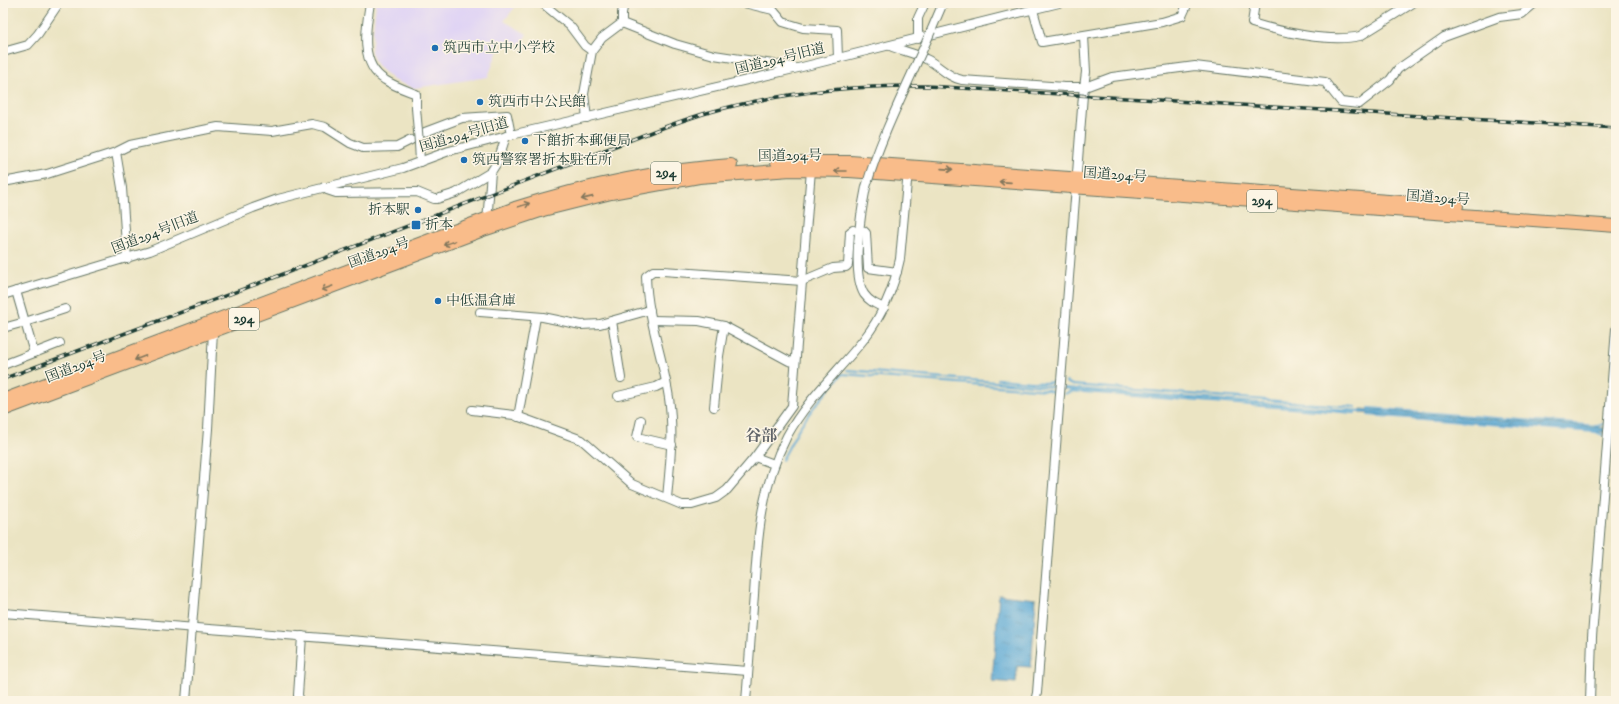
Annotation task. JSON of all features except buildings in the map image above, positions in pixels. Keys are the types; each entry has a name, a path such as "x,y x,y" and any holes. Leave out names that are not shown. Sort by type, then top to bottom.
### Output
{"highway":[{"name":"国道294号","path":"3,410 213,331 486,224 540,200 642,177 698,168 756,163 812,161 908,170 1616,226"},
{"name":"国道294号","path":"3,400 486,224 577,200 644,186 728,174 811,170 908,170"},
{"name":"国道294号","path":"1077,183 1616,218"}],"street":[{"path":"3,52 28,45 38,34 59,3"},
{"path":"370,3 366,51 373,68 384,80 416,94 415,142 420,162"},
{"path":"542,3 570,26 585,46 592,51"},
{"path":"622,23 624,3"},
{"path":"744,3 773,10 783,22 803,28 837,30 838,58"},
{"path":"918,39 918,18 925,3"},
{"path":"884,308 869,300 859,282 860,218 872,166 943,3"},
{"name":"国道294号旧道","path":"3,294 127,259 278,199 383,173 420,162 449,151 508,135 587,118 890,46 1035,7 1059,3"},
{"path":"1035,7 1042,42 1162,22 1182,16 1188,3"},
{"path":"1255,3 1252,23 1280,31 1337,39 1360,36 1413,3"},
{"path":"890,46 927,59 955,78 1065,87 1085,87 1112,77 1195,66 1325,82 1341,102 1359,104 1390,80 1398,69 1444,37 1499,17 1522,14 1534,3"},
{"path":"587,118 584,94 592,51 602,38 622,23"},
{"path":"622,23 675,44 714,55 798,68"},
{"path":"1035,701 1038,693 1083,95 1085,87 1086,72 1084,36"},
{"path":"324,187 327,190 336,193 417,192 437,199 464,188 491,172 498,161 508,135 507,115 462,118 425,132"},
{"path":"3,182 47,174 116,152 130,145 218,127 272,131 312,124 325,127 350,143 363,148 397,147 415,142"},
{"path":"116,152 122,188 127,259"},
{"path":"472,410 518,417 582,440 632,484 682,505 692,505 716,498 727,490 755,457 792,406 811,170"},
{"path":"746,701 756,564 761,519 765,495 774,464 788,434 811,399 865,338 884,308 897,272 901,252 908,170"},
{"path":"486,224 491,172"},
{"path":"667,498 672,445 669,398 650,310 646,276 653,271 663,271 802,281 833,268 846,267 848,265 850,232 853,230"},
{"path":"864,231 866,233 868,268 897,272"},
{"path":"16,291 34,353"},
{"path":"3,328 64,309"},
{"path":"480,312 536,317 581,325 600,324 650,310"},
{"path":"518,417 536,317"},
{"path":"652,320 699,321 724,326 795,362"},
{"path":"612,321 621,378"},
{"path":"714,407 718,356 724,326"},
{"path":"1590,701 1592,637 1616,329"},
{"path":"186,701 208,429 213,331"},
{"path":"3,365 60,343"},
{"path":"618,396 656,387 666,382"},
{"path":"641,420 636,437 672,445"},
{"path":"755,457 774,464"},
{"path":"3,613 748,671"},
{"path":"300,701 298,695 302,636"}],"shaded area":[{"name":"筑西市立中小学校","path":"376,3 518,3 504,21 527,34 521,44 501,42 488,77 414,88 393,80 376,64 371,52"}],"water":[{"path":"1361,409 1616,429 1616,433 1360,413"},
{"path":"999,595 1036,599 1031,667 1017,666 1016,683 992,681"}],"waterway":[{"path":"847,370 1058,387"},
{"path":"782,460 799,428 814,407 842,374 1048,390 1056,393"},
{"path":"997,379 1044,383 1056,382"},
{"path":"1066,382 1072,385 1356,407"},
{"path":"1063,388 1361,411"},
{"path":"1064,394 1072,391 1355,413"},
{"path":"1369,408 1598,426 1604,424"},
{"path":"1368,415 1596,432 1603,435"},
{"path":"1612,436 1616,435"}],"railway":[{"path":"3,379 273,278 666,127 703,114 730,107 786,96 870,87 927,86 1616,128"}],"place":[{"name":"筑西市立中小学校","path":"435,48"},
{"name":"筑西市中公民館","path":"480,102"},
{"name":"下館折本郵便局","path":"525,141"},
{"name":"筑西警察署折本駐在所","path":"464,160"},
{"name":"折本駅","path":"418,210"},
{"name":"折本","path":"416,225"},
{"name":"中低温倉庫","path":"438,301"}],"district":[{"name":"谷部","path":"761,436"}]}
